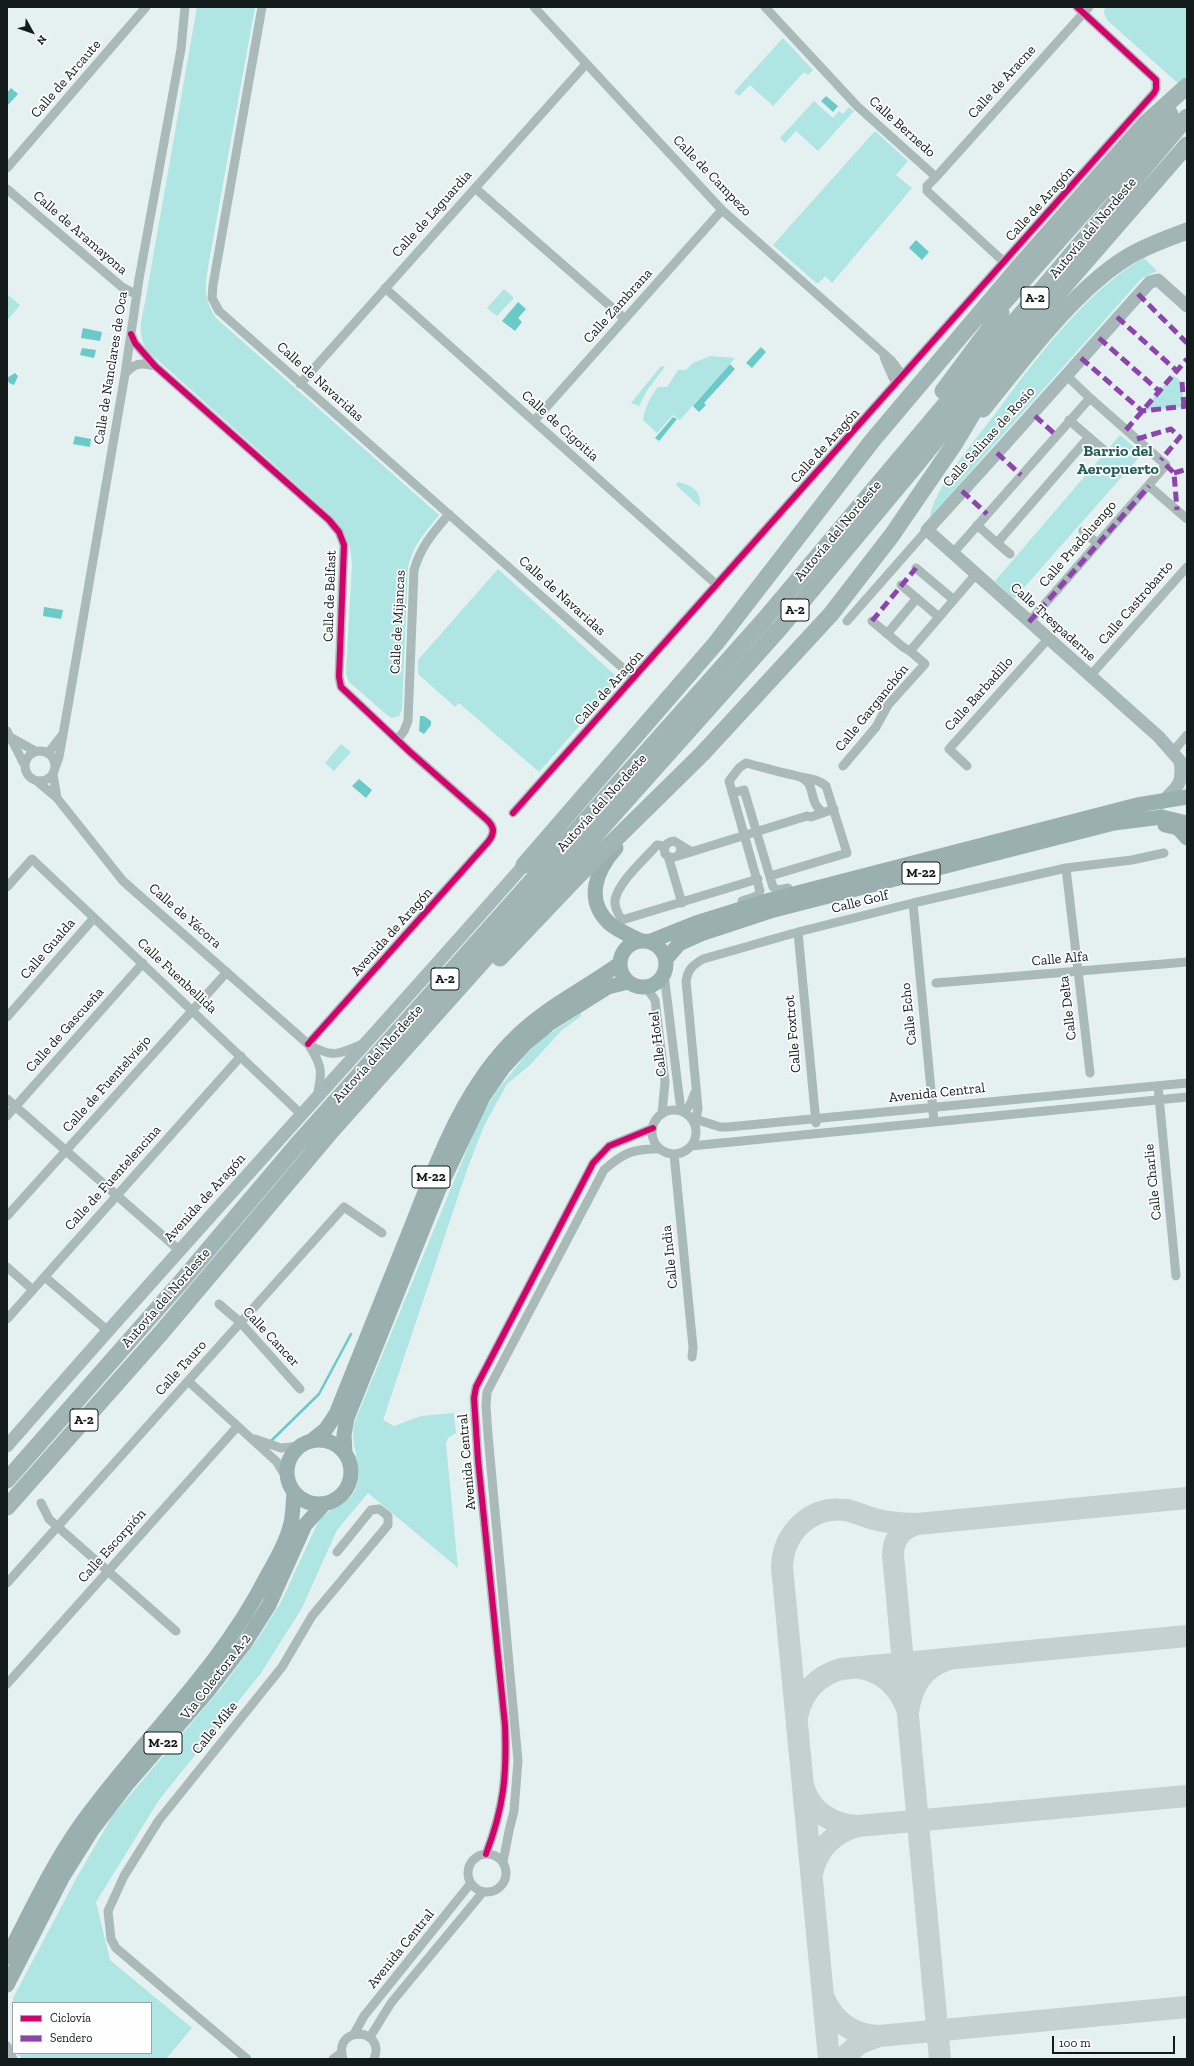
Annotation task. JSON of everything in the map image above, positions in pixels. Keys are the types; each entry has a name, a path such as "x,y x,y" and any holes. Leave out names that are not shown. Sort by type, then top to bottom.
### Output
{"highway":[{"path":"524,865 716,643 872,441 1008,280 1146,123 1187,86"},
{"path":"1170,102 1187,91"},
{"path":"524,865 569,818 789,565 905,414 1166,119 1187,91"},
{"name":"Autovía del Nordeste","path":"7,1480 180,1283 296,1146 764,620 1187,117"},
{"name":"Autovía del Nordeste","path":"7,1507 161,1333 333,1129 780,628 1015,343 1187,145"},
{"path":"955,443 1046,333 1099,278 1125,259 1151,244 1187,231"},
{"path":"883,478 916,426 979,341 1053,247"},
{"path":"339,1132 506,950 727,728 831,614 892,535 955,443 1015,343"},
{"path":"161,1333 190,1305 339,1132 570,872 582,856 589,841"}],"main road":[{"path":"645,941 626,947 622,953 619,964 623,977 628,982 640,987 654,985 665,966 663,952 645,941 608,922 596,899 598,872 605,860 675,781"},
{"name":"M-22","path":"645,941 696,922 770,900 1137,805 1187,797"},
{"path":"1187,802 1187,817"},
{"name":"M-22","path":"665,966 679,944 701,934 774,910 1114,823 1162,818 1187,823"},
{"path":"1114,823 1170,825 1178,828 1187,838"},
{"name":"M-22","path":"287,1479 290,1457 326,1428 336,1414 428,1184 454,1126 473,1091 495,1059 518,1035 542,1014 619,964"},
{"name":"M-22","path":"324,1504 339,1498 349,1485 351,1468 345,1453 344,1435 347,1418 439,1189 483,1097 512,1058 525,1044 548,1024 608,987 628,982"},
{"path":"306,1444 326,1441 334,1443 345,1453"},
{"path":"287,1479 294,1493 311,1504 324,1504"},
{"name":"M-22","path":"7,1957 46,1882 78,1828 110,1785 192,1690 255,1601 275,1562 290,1525 294,1493"},
{"name":"Vía Colectora A-2","path":"7,1985 62,1878 92,1830 118,1796 208,1691 236,1655 269,1605 305,1525 324,1504"}],"street":[{"name":"Calle de Arcaute","path":"7,168 146,7"},
{"name":"Calle de Nanclares de Oca","path":"54,771 59,757 64,733 163,142 181,49 185,7"},
{"name":"Calle de Navaridas","path":"262,7 213,286 212,298 219,311 634,678"},
{"name":"Calle de Campezo","path":"534,7 722,210 897,367 900,379"},
{"name":"Calle Bernedo","path":"765,7 857,106 936,177 927,186 927,191 1004,262"},
{"name":"Calle de Aracne","path":"936,177 1083,9"},
{"name":"Calle de Aragón","path":"513,813 1154,93 1157,84 1156,80 1083,9"},
{"name":"Calle de Laguardia","path":"300,384 586,64"},
{"path":"475,188 625,319"},
{"name":"Calle de Aramayona","path":"7,189 122,287 137,295"},
{"name":"Calle Zambrana","path":"534,421 722,210"},
{"name":"Calle Salinas de Rosío","path":"847,621 1150,282 1158,280 1187,306"},
{"name":"Calle de Cigoitia","path":"385,288 717,585"},
{"name":"Calle de Belfast","path":"131,334 135,343 155,366 328,520 339,532 344,550 339,677 341,687 397,740 491,823 493,835"},
{"path":"125,374 135,364 140,363 155,366"},
{"path":"953,553 1090,398 1066,375"},
{"name":"Calle Pradoluengo","path":"1029,622 1166,465 1090,398"},
{"path":"1069,420 1105,451"},
{"path":"997,543 1089,437"},
{"path":"1148,486 1187,519"},
{"name":"Calle de Mijancas","path":"397,740 404,731 408,721 414,570 418,555 426,540 449,514"},
{"path":"977,525 1010,554"},
{"name":"Calle Trespaderne","path":"927,530 1159,737 1185,763"},
{"path":"1084,531 1097,543"},
{"name":"Calle Castrobarto","path":"1090,676 1187,567"},
{"path":"916,568 954,600"},
{"name":"Calle Garganchón","path":"910,651 976,574"},
{"path":"901,586 939,617"},
{"path":"887,634 916,598"},
{"name":"Calle Garganchón","path":"843,766 876,727 888,705 925,664 872,621"},
{"name":"Calle Barbadillo","path":"968,766 949,749 1048,639"},
{"name":"Calle de Nanclares de Oca","path":"48,753 64,733"},
{"path":"9,734 35,751"},
{"path":"9,734 24,764 27,774 37,781 48,778 54,771 52,756 42,750 29,754 24,764"},
{"path":"1176,748 1187,735"},
{"name":"Calle Trespaderne","path":"1159,737 1176,748 1185,763"},
{"path":"696,922 709,912 757,896 760,891 758,879 732,793 730,778 746,763 800,777 809,777 820,781 826,786 847,853 770,876"},
{"path":"1161,802 1178,787 1182,778 1185,763"},
{"name":"Calle de Yécora","path":"54,771 57,798"},
{"path":"800,777 810,786 816,805 823,813"},
{"name":"Calle de Yécora","path":"37,781 57,798 124,881 308,1044 323,1053 340,1054 365,1043"},
{"path":"732,793 744,790 773,888 778,890 946,848 974,846"},
{"path":"807,816 816,805"},
{"path":"668,856 671,858 683,856 807,816 811,817 834,810"},
{"name":"Avenida de Aragón","path":"308,1044 493,835"},
{"path":"692,852 677,843 670,842 665,846 657,845 621,886 615,900 622,920 758,879"},
{"path":"678,856 681,851 680,845"},
{"path":"665,846 665,854 668,856 682,903"},
{"name":"Calle Golf","path":"690,1117 696,1091 686,981 688,971 694,964 703,959 798,932 913,903 1066,868 1132,860 1164,853"},
{"name":"Calle Fuenbellida","path":"7,887 32,859 302,1115"},
{"name":"Avenida de Aragón","path":"9,1440 302,1115 524,865"},
{"name":"Calle Delta","path":"1066,868 1090,1073"},
{"name":"Calle Echo","path":"913,903 934,1121"},
{"name":"Calle Gualda","path":"7,1017 94,918"},
{"name":"Calle Foxtrot","path":"798,932 817,1133"},
{"name":"Calle Alfa","path":"936,983 1187,962"},
{"name":"Calle de Gascueña","path":"7,1116 143,963"},
{"name":"Calle Hotel","path":"665,966 690,1117"},
{"name":"Calle de Fuentelviejo","path":"7,1216 228,972"},
{"name":"Calle Hotel","path":"646,987 655,1000 665,1082 662,1114"},
{"name":"Calle de Yécora","path":"308,1044 319,1061 320,1080 316,1099"},
{"name":"Calle de Fuentelencina","path":"7,1319 241,1056"},
{"name":"Avenida Central","path":"690,1117 720,1127 728,1128 1187,1083"},
{"name":"Calle Charlie","path":"1158,1086 1176,1276"},
{"path":"690,1117 674,1110 662,1114 655,1121 653,1128 655,1143 660,1149 674,1154 686,1150 695,1140 690,1117 690,1105 696,1091"},
{"name":"Avenida Central","path":"691,1146 1187,1097"},
{"path":"7,1099 179,1250"},
{"name":"Avenida Central","path":"486,1854 502,1803 506,1767 505,1724 479,1467 474,1398 480,1377 536,1276 593,1163 609,1146 653,1128"},
{"name":"Avenida Central","path":"503,1862 514,1811 518,1761 488,1439 486,1406 487,1392 604,1170 618,1157 636,1150 660,1149"},
{"name":"Calle India","path":"674,1154 693,1347 692,1357"},
{"name":"Calle Tauro","path":"7,1583 344,1207 382,1233"},
{"path":"7,1267 33,1290"},
{"path":"45,1277 108,1331"},
{"name":"Calle Cancer","path":"219,1304 241,1323 300,1389"},
{"path":"188,1381 277,1462 287,1479"},
{"name":"Calle Escorpión","path":"7,1684 237,1427"},
{"path":"252,1438 280,1448 306,1444"},
{"path":"41,1503 49,1519 57,1527 176,1631"},
{"name":"Calle Mike","path":"247,2059 116,1948 111,1939 108,1911 124,1876 159,1820 282,1667 312,1616 388,1525 388,1516 379,1509 372,1510 337,1552"},
{"path":"486,1854 493,1855 503,1862 506,1876 504,1883 492,1892 483,1892 471,1883 468,1872 470,1864 476,1857 486,1854"},
{"name":"Avenida Central","path":"342,2056 342,2045 347,2038 354,2034 364,2016 471,1883"},
{"name":"Avenida Central","path":"370,2037 391,2003 483,1892"},
{"path":"354,2034 363,2034 370,2037 375,2044 376,2051 374,2059"},
{"path":"7,2046 13,2059"},
{"path":"333,2059 342,2056"}],"shaded area":[{"path":"197,7 255,7 208,267 206,294 209,305 216,318 439,515 416,546 408,568 402,710 399,716 392,718 349,682 346,674 352,564 349,546 340,525 150,353 142,340 142,320"},
{"path":"1105,7 1187,7 1187,75 1181,86 1107,20 1104,13"},
{"path":"783,38 813,70 808,75 804,72 773,106 750,85 739,96 734,92"},
{"path":"11,88 18,94 8,105 7,93"},
{"path":"826,96 838,106 833,112 821,101"},
{"path":"814,101 833,118 839,111 843,114 849,107 854,111 818,151 796,131 785,143 780,138"},
{"path":"875,131 908,161 896,175 912,188 832,283 825,276 819,283 816,283 773,245"},
{"path":"916,240 929,252 922,260 909,248"},
{"path":"1144,258 1157,271 1142,278 930,517 938,493 955,466 1041,354 1061,330 1096,293 1124,271"},
{"path":"504,289 514,298 497,316 487,308"},
{"path":"7,294 20,305 7,321"},
{"path":"518,302 526,309 518,318 522,322 515,331 502,321"},
{"path":"83,328 102,332 100,341 81,338"},
{"path":"761,347 766,352 752,368 746,363"},
{"path":"82,348 96,350 94,358 80,355"},
{"path":"710,356 735,358 680,420 673,415 657,433 643,420 650,398 658,387 667,387 678,370 686,370 693,363"},
{"path":"730,364 735,369 704,403 706,405 699,412 693,406"},
{"path":"661,366 665,367 648,389 639,406 631,403"},
{"path":"15,373 18,376 14,385 9,383 7,378"},
{"path":"1173,375 1182,382 1184,407 1142,411"},
{"path":"673,417 677,419 659,441 655,438"},
{"path":"1120,435 1142,454 1014,599 995,581"},
{"path":"75,436 91,439 90,447 73,444"},
{"path":"678,482 692,487 698,493 700,507 676,485"},
{"path":"498,569 616,676 616,684 539,772 459,703 455,707 418,674 418,660"},
{"path":"44,607 63,610 61,619 43,616"},
{"path":"420,716 424,716 431,721 431,725 424,734 419,731"},
{"path":"341,744 351,752 334,771 325,763"},
{"path":"359,779 372,790 366,798 352,786"},
{"path":"581,1013 581,1016 561,1031 529,1066 507,1084 484,1126 468,1167 383,1420 394,1426 421,1416 454,1413 456,1433 448,1438 446,1444 458,1568 368,1493 337,1530 302,1608 261,1673 159,1800 96,1902 110,1960 192,2028 166,2059 22,2059 18,2054 152,2054 152,2002 13,2002 13,1998 77,1877 113,1815 223,1686 259,1637 281,1602 319,1520 327,1513 345,1502 353,1494 359,1476 353,1439 355,1421 480,1118 496,1092 527,1053 543,1038"}],"waterway":[{"path":"271,1441 319,1394 351,1334"}],"taxiway":[{"path":"829,2059 782,1567 787,1543 793,1533 810,1517 821,1512 832,1510 845,1510 888,1522 917,1524 1187,1498"},
{"path":"917,1524 907,1528 899,1535 893,1549 893,1555 940,2059"},
{"path":"797,1717 799,1708 812,1686 825,1676 841,1669 1187,1636"},
{"path":"859,1668 876,1673 890,1682 901,1696 908,1712 912,1695 919,1680 930,1668 946,1660"},
{"path":"804,1788 812,1804 824,1816 840,1823 858,1826"},
{"path":"812,1874 814,1865 822,1849 834,1837 858,1826 1187,1796"},
{"path":"824,1998 833,2014 846,2026 861,2033 879,2036 1187,2007"},
{"path":"842,2059 860,2043 879,2036"}],"marked path":[{"path":"1138,294 1187,343"},
{"path":"1117,317 1177,371"},
{"path":"1099,338 1159,391"},
{"path":"1081,358 1142,411 1187,406"},
{"path":"1126,430 1187,359"},
{"path":"1182,382 1184,407"},
{"path":"1035,416 1056,435"},
{"path":"1137,439 1171,429 1180,437 1161,460"},
{"path":"997,453 1021,475"},
{"path":"1166,465 1174,473 1177,510"},
{"path":"1174,473 1187,469"},
{"path":"1029,622 1149,486"},
{"path":"962,491 987,514"},
{"path":"872,621 916,568"}],"cycle path":[{"path":"513,813 1154,93 1156,89 1156,80 1077,7"},
{"path":"131,334 135,343 155,366 329,520 339,532 344,545 339,677 341,687 410,752 486,819 493,830 492,836 488,842 308,1044"},
{"path":"486,1854 497,1821 503,1791 505,1775 505,1725 478,1460 474,1398 476,1387 593,1163 609,1146 653,1128"}],"district":[{"name":"Barrio del Aeropuerto","path":"1118,460"}]}
